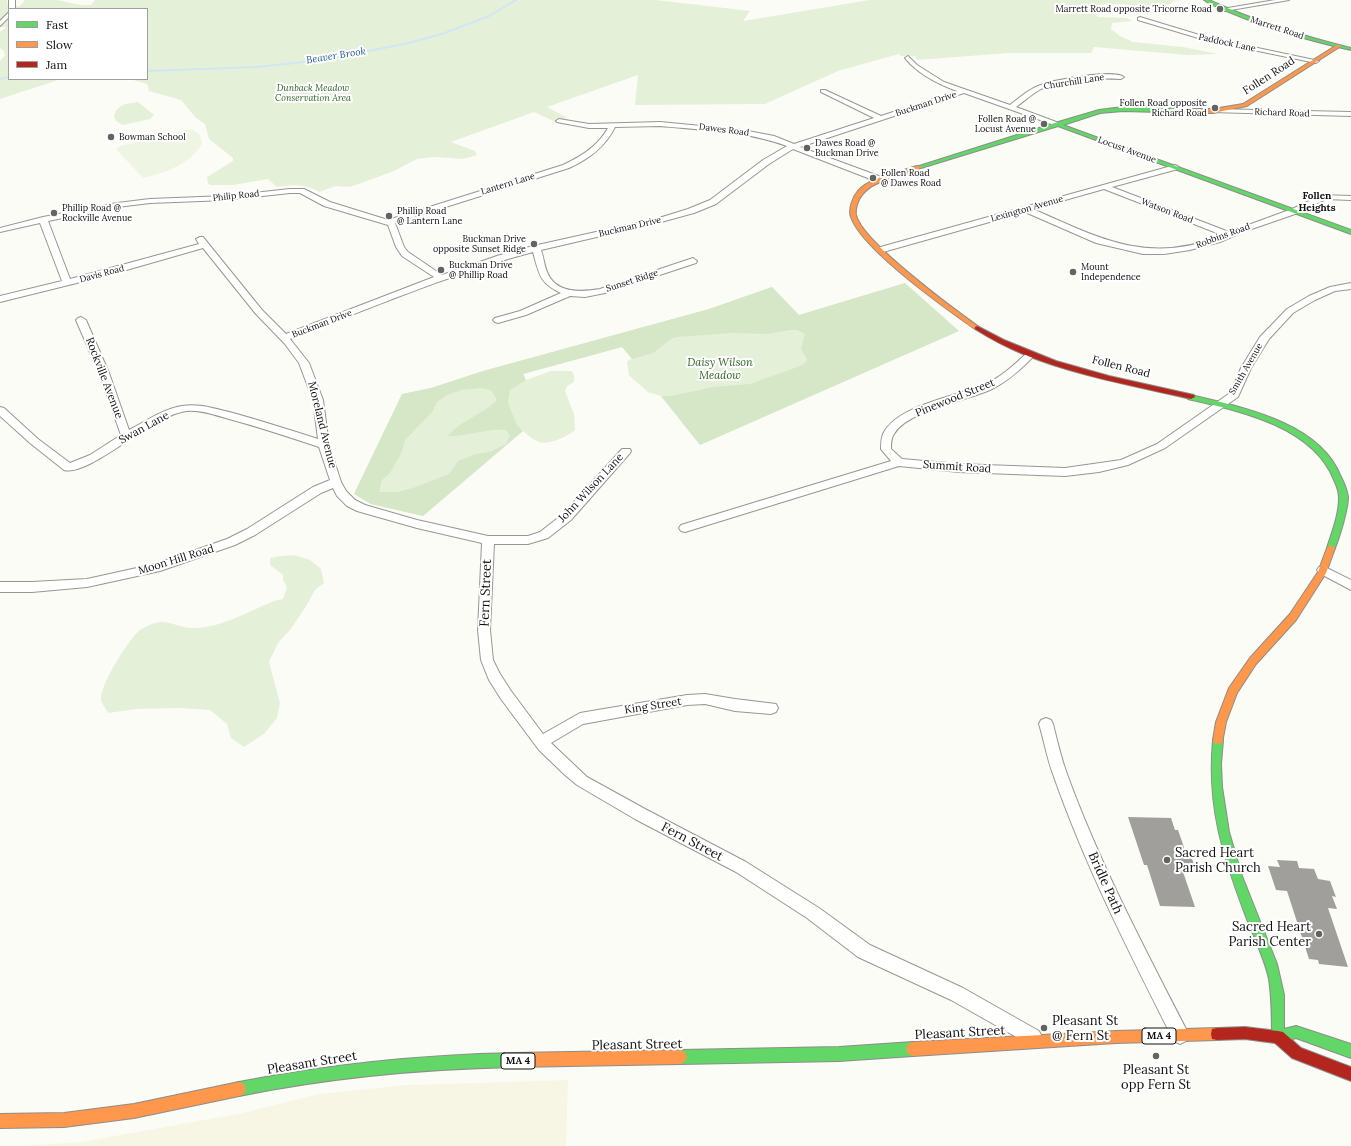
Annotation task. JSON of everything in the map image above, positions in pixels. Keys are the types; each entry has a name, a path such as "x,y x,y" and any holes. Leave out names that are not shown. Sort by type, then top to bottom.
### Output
{"street":[{"name":"Marrett Road","path":"1206,0 1261,24 1351,50"},
{"path":"1225,9 1286,0"},
{"path":"0,24 8,15"},
{"name":"Paddock Lane","path":"1140,19 1215,42 1316,61"},
{"name":"Follen Road","path":"1278,1037 1278,998 1273,970 1233,868 1226,843 1216,796 1216,755 1221,722 1233,691 1253,661 1293,618 1323,570 1339,523 1343,493 1334,469 1314,445 1284,424 1242,408 1062,365 1030,355 998,341 978,330 880,250 861,231 853,215 857,196 867,186 881,180 934,162 1099,112 1123,109 1213,111 1245,105 1339,46"},
{"name":"Locust Avenue","path":"908,58 925,74 942,83 1351,232"},
{"name":"Churchill Lane","path":"1010,108 1030,93 1051,84 1108,76 1121,77"},
{"path":"822,91 880,118"},
{"name":"Buckman Drive","path":"285,338 440,278 500,258 536,248 661,220 691,211 713,202 726,194 766,162 794,147 963,91"},
{"name":"Richard Road","path":"1213,111 1351,114"},
{"name":"Dawes Road","path":"559,121 589,126 660,124 743,132 771,138 881,180"},
{"name":"Lantern Lane","path":"389,222 556,170 582,160 594,151 613,125"},
{"name":"Lexington Avenue","path":"880,250 1175,167"},
{"name":"Watson Road","path":"1105,187 1229,235"},
{"name":"Philip Road","path":"0,230 43,219 117,205 150,201 226,198 290,191 301,191 327,204 389,222"},
{"name":"Robbins Road","path":"1025,209 1099,240 1121,247 1143,251 1164,251 1190,248 1217,240 1295,211 1325,198 1351,198"},
{"path":"43,219 67,283"},
{"path":"389,222 396,231 402,250 440,278"},
{"name":"Davis Road","path":"0,299 67,283 202,242"},
{"name":"Moreland Avenue","path":"202,242 259,312 285,338 304,362 318,400 324,445 341,493 351,503 361,508 417,524 458,532 488,540"},
{"name":"Sunset Ridge","path":"536,248 544,277 555,288 569,293 585,294 602,291 693,262"},
{"name":"Smith Avenue","path":"1221,404 1234,395 1246,368 1265,337 1290,311 1312,298 1333,290 1351,286"},
{"name":"Sunset Ridge","path":"498,320 523,313 569,293"},
{"name":"Rockville Avenue","path":"81,320 104,373 126,436"},
{"name":"Pinewood Street","path":"899,462 891,456 886,449 886,444 890,431 903,420 921,410 967,395 997,382 1018,367 1030,355"},
{"name":"Summit Road","path":"685,528 899,462 959,468 1065,472 1124,463 1161,446 1221,404"},
{"name":"Swan Lane","path":"0,410 23,432 68,467 78,466 126,436 168,414 182,409 195,408 210,411 268,426 324,445"},
{"name":"John Wilson Lane","path":"488,540 528,540 544,535 567,517 626,451"},
{"name":"Moon Hill Road","path":"0,587 32,587 87,583 156,568 231,542 251,532 317,490 336,482"},
{"name":"Fern Street","path":"488,540 484,630 487,660 494,676 506,695 541,742 582,781 640,814 741,867 813,913 864,951 957,994 1040,1041"},
{"path":"1323,570 1351,586"},
{"name":"King Street","path":"541,742 580,719 607,712 639,709 687,700 705,699 735,705 771,708"},
{"name":"Bridle Path","path":"1046,724 1059,772 1073,809 1118,912 1180,1035"},
{"name":"Pleasant Street","path":"0,1121 64,1120 134,1111 298,1077 376,1067 461,1061 839,1054 1040,1041 1180,1035 1245,1033 1278,1037 1296,1032 1351,1051"},
{"path":"1278,1037 1297,1053 1351,1074"}],"green space":[{"name":"Dunback Meadow Conservation Area","path":"0,0 7,0 8,6 20,6 25,0 57,0 91,5 95,0 656,0 750,11 743,21 869,0 1183,0 1172,1 1171,4 1161,6 1116,4 1088,6 1098,17 1127,18 1132,21 1112,23 1111,29 1120,36 1133,42 1183,47 1218,54 1187,55 1094,47 1091,53 1009,53 917,60 915,56 901,56 899,54 838,71 765,104 635,105 638,75 547,107 566,117 560,124 534,112 451,142 475,151 477,155 463,159 434,157 417,159 394,171 350,187 336,186 319,192 314,189 299,186 277,187 268,179 233,185 210,185 208,183 207,177 233,161 233,158 209,139 205,124 196,118 181,100 149,91 147,84 133,80 148,80 148,8 8,8 8,80 58,80 0,99 0,61 5,55 4,51 0,48 0,32 7,27 0,27"},
{"path":"138,102 154,115 150,119 123,125 116,121 114,116 120,106"},
{"path":"191,129 200,135 202,144 197,151 176,167 143,178 116,149 120,146"},
{"name":"Daisy Wilson Meadow","path":"905,283 959,331 700,445 661,396 648,392 629,375 627,362 632,358 622,347 523,374 526,380 551,371 572,371 574,382 567,386 565,391 574,414 575,430 558,440 543,443 535,440 523,431 423,516 371,504 354,494 402,394 431,388 483,371 709,309 772,287 799,315"},
{"name":"Daisy Wilson Meadow","path":"905,283 959,331 700,445 661,396 671,396 713,387 750,384 800,366 806,362 807,359 801,349 805,334 797,330 790,330 767,334 732,333 677,337 671,339 653,353 632,359 622,347 523,374 526,380 510,390 508,403 517,425 523,431 423,516 371,504 354,494 402,394 431,388 483,371 709,309 772,287 799,315","holes":["480,388 491,390 497,400 485,410 453,430 448,436 491,430 506,430 510,436 506,444 490,452 476,454 458,461 449,474 416,487 398,492 379,492 382,480 390,473 401,454 405,440 432,412 437,402 447,395 461,390"]},
{"path":"295,555 310,560 321,569 324,583 315,590 290,630 278,643 269,662 280,703 277,718 264,734 244,747 231,738 227,724 210,710 181,708 137,709 108,713 101,700 105,685 115,664 128,644 139,631 149,625 160,622 189,628 214,625 235,618 274,601 283,599 287,587 283,580 283,575 270,565 270,558"},
{"path":"568,1080 566,1146 20,1146 81,1142 243,1113 318,1094 407,1085"}],"building":[{"name":"Sacred Heart Parish Church","path":"1128,817 1171,818 1175,830 1178,830 1187,856 1191,856 1197,873 1183,872 1195,907 1160,906 1147,865 1144,865"},
{"name":"Sacred Heart Parish Center","path":"1277,860 1297,861 1299,868 1314,869 1318,879 1330,881 1336,897 1332,896 1337,909 1328,908 1348,967 1319,964 1318,960 1309,959 1287,891 1276,890 1268,866 1280,867"}],"waterway":[{"name":"Beaver Brook","path":"148,71 257,67 323,60 409,43 445,33 489,16 516,0"},
{"name":"Beaver Brook","path":"0,79 8,77"}],"traffic: fast":[{"path":"1206,0 1241,16 1277,29 1351,49"},
{"path":"919,167 1099,112 1123,109 1195,111"},
{"path":"1057,124 1351,232"},
{"path":"1191,397 1235,408 1282,425 1303,437 1321,452 1334,470 1344,498 1342,512 1331,548"},
{"path":"1218,740 1216,787 1219,810 1229,854 1271,964 1275,979 1278,1012 1278,1037"},
{"path":"1278,1037 1296,1032 1351,1051"},
{"path":"680,1057 839,1054 913,1049"},
{"path":"239,1089 292,1078 380,1067 515,1060"}],"traffic: slow":[{"path":"1195,111 1213,111 1245,105 1339,46"},
{"path":"919,167 875,182 867,187 857,197 853,215 858,226 887,257 929,292 977,328"},
{"path":"1218,740 1221,722 1233,691 1253,661 1293,617 1322,573 1331,548"},
{"path":"913,1049 1116,1037 1217,1034"},
{"path":"515,1060 680,1057"},
{"path":"0,1121 64,1120 134,1111 239,1089"}],"traffic: jam":[{"path":"977,328 1001,342 1054,363 1109,378 1191,397"},
{"path":"1217,1034 1245,1033 1278,1037 1297,1053 1351,1074"}],"place":[{"name":"Marrett Road opposite Tricorne Road","path":"1220,9"},
{"name":"Follen Road opposite Richard Road","path":"1215,108"},
{"name":"Follen Road @ Locust Avenue","path":"1044,124"},
{"name":"Bowman School","path":"111,137"},
{"name":"Dawes Road @ Buckman Drive","path":"807,148"},
{"name":"Follen Road @ Dawes Road","path":"873,178"},
{"name":"Phillip Road @ Rockville Avenue","path":"54,213"},
{"name":"Phillip Road @ Lantern Lane","path":"389,216"},
{"name":"Buckman Drive opposite Sunset Ridge","path":"534,244"},
{"name":"Buckman Drive @ Phillip Road","path":"441,270"},
{"name":"Mount Independence","path":"1073,272"},
{"name":"Sacred Heart Parish Church","path":"1167,860"},
{"name":"Sacred Heart Parish Center","path":"1319,934"},
{"name":"Pleasant St @ Fern St","path":"1044,1028"},
{"name":"Pleasant St opp Fern St","path":"1156,1056"}],"district":[{"name":"Follen Heights","path":"1317,202"}]}
